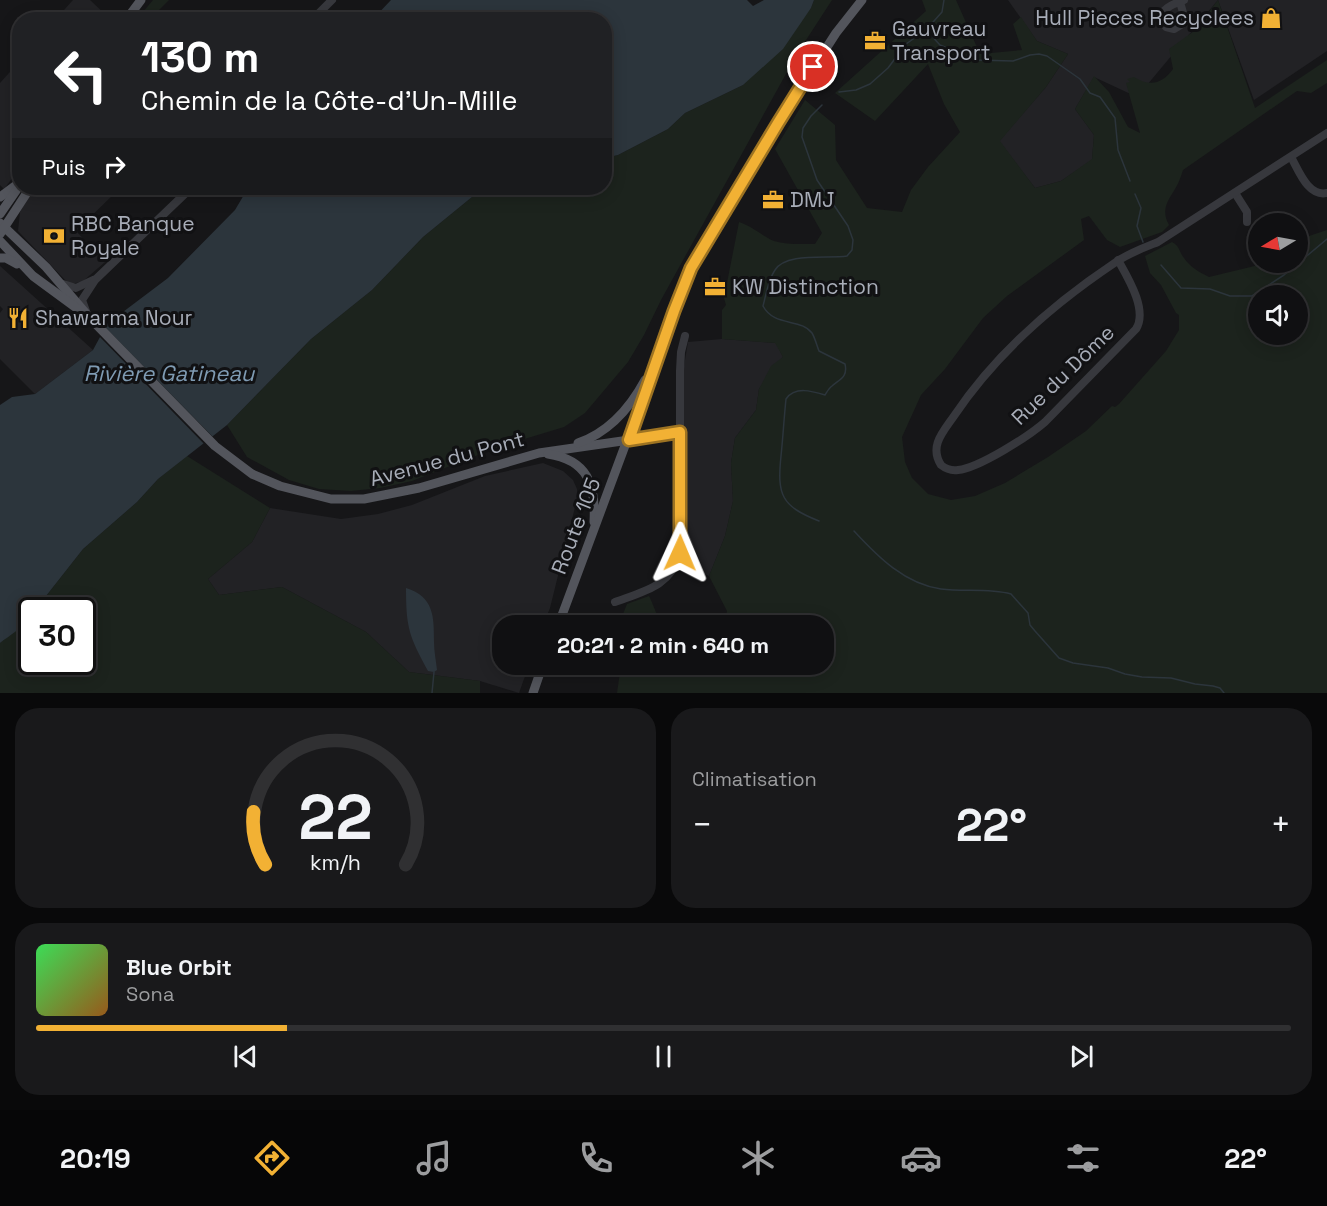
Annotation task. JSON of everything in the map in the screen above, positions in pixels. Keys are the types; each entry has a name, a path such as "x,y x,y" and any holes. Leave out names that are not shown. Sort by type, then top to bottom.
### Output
{"main road":[{"path":"539,453 587,440 597,434 615,421 642,386 691,268 825,49 862,0"},
{"path":"0,214 13,195"},
{"path":"25,195 1,228 62,284 89,317"},
{"path":"0,241 33,276"},
{"path":"0,258 10,260 89,317"},
{"name":"Route 105","path":"562,615 629,440 674,311"},
{"name":"Avenue du Pont","path":"89,317 215,446 252,474 280,486 314,496 350,500 396,493 539,453 629,440"},
{"path":"539,453 568,459 576,464 589,479 595,495 594,532"},
{"path":"533,693 539,675"}],"street":[{"path":"320,12 332,0"},
{"name":"Rue du Dôme","path":"1118,260 1129,279 1140,310 1141,320 1136,329 1045,422 1029,435 966,469 950,470 940,465 936,455 936,444 975,387 1014,342 1032,326 1072,293 1118,260 1158,242 1327,133"},
{"path":"1291,157 1312,190 1319,194 1327,193"},
{"path":"1235,193 1246,212 1247,222"},
{"path":"89,317 82,300 95,280 184,195"},
{"path":"62,284 76,288 95,280"},
{"path":"615,602 663,582 669,578 677,564 681,540 681,352 685,336"},
{"path":"629,440 680,432"}],"shaded area":[{"path":"73,0 90,0 103,12 62,12"},
{"path":"153,0 169,0 157,12 143,12"},
{"path":"814,0 832,0 797,54 628,362 585,413 564,427 498,447 412,481 380,488 351,491 319,489 289,480 247,457 227,425 311,339 372,290 423,237 474,195 612,195 612,156 668,129 685,113 743,85 811,8"},
{"path":"922,0 956,0 980,54 1022,50 1013,24 1021,17 1037,41 1068,54 1046,87 1000,141 1035,188 1061,181 1092,159 1094,135 1075,109 1094,76 1109,92 1128,127 1140,133 1126,83 1130,82 1127,79 1134,77 1150,83 1165,78 1173,69 1169,49 1194,31 1218,0 1255,108 1327,60 1327,83 1311,93 1297,91 1183,170 1166,206 1165,215 1169,225 1162,232 1120,247 1107,240 1089,216 1081,219 1084,240 1007,296 983,318 945,369 921,395 902,437 905,462 912,478 928,494 951,500 975,496 1005,483 1086,431 1112,406 1119,404 1166,351 1179,330 1179,315 1161,285 1150,273 1145,256 1172,242 1177,245 1189,264 1209,277 1248,268 1248,273 1308,273 1308,236 1327,230 1327,693 617,693 620,675 834,675 834,615 726,615 727,611 709,576 725,536 733,501 731,463 735,438 756,410 759,389 771,366 783,357 775,343 722,339 722,310 726,305 724,298 739,222 774,241 784,243 815,244 822,233 775,149 805,100 835,125 836,160 867,208 902,212 911,190 928,167 960,132 944,104 928,64 875,121 835,93 926,11"},
{"path":"1008,0 1218,0 1137,97 1094,77 1075,109 1094,135 1092,160 1061,181 1035,188 999,141 1046,87 1068,54 1037,41"},
{"path":"1218,0 1327,0 1327,51 1254,100"},
{"path":"12,70 12,178 4,189 0,185 0,83"},
{"path":"29,195 113,195 76,231 105,262 82,282 69,284 18,231 20,212"},
{"path":"0,266 93,350 35,394 0,359 0,313 3,309 0,306"},
{"path":"722,339 776,343 783,357 759,389 756,410 735,438 731,463 733,501 725,536 709,576 684,564 684,366 688,342"},
{"path":"187,456 270,508 252,542 208,579 219,595 282,587 366,632 409,672 480,681 480,693 0,693 0,643 18,627 18,675 96,675 96,597 45,597 83,549 137,502 158,479"},
{"path":"543,463 563,471 573,480 577,489 577,499 547,615 492,615 492,675 525,675 519,693 480,681 409,672 366,632 282,587 219,595 208,579 252,542 270,508 341,519 378,514 412,505 485,476"},
{"path":"649,596 658,615 623,615 627,604"}],"water":[{"path":"391,0 747,0 753,6 764,0 814,0 783,49 743,85 685,113 668,129 612,156 612,12 380,12"},
{"name":"Rivière Gatineau","path":"244,195 474,195 423,237 372,290 311,339 227,425 158,479 137,502 83,549 45,597 18,597 18,629 0,643 0,405 12,397 35,394 93,350 107,324 168,278 235,210"},
{"path":"406,588 427,602 433,616 437,670 434,672 428,671 410,631"}],"pier":[{"path":"103,325 215,439 206,446 98,335"}],"waterway":[{"path":"839,92 856,90 870,84 888,68 906,44 926,30 942,12 944,0"},
{"path":"926,30 940,45 976,60 1013,61 1039,54 1047,56 1080,79 1090,93 1100,97 1115,118 1118,150 1130,181"},
{"path":"819,521 796,510 789,504 781,490 780,469 786,399 799,391 825,395 844,375 845,364 819,351 812,333 807,328 780,320 768,313 763,306 771,278 780,264 797,258 847,256 852,250 853,240 848,226 817,180 802,137 803,128 822,105"},
{"path":"1135,194 1141,208 1137,226 1143,242"},
{"path":"1161,265 1181,288 1210,289 1230,296 1252,296 1284,275 1327,239"},
{"path":"854,531 893,568 928,586 1011,594 1028,613 1030,625 1059,658 1073,663 1108,668 1125,674 1171,678 1213,686 1220,688 1224,693"},
{"path":"432,693 434,672"}],"place":[{"name":"Hull Pieces Recyclees","path":"1271,18"},
{"name":"Gauvreau Transport","path":"875,41"},
{"name":"DMJ","path":"773,200"},
{"name":"RBC Banque Royale","path":"54,236"},
{"name":"KW Distinction","path":"715,287"},
{"name":"Shawarma Nour","path":"18,318"}],"route":[{"path":"680,553 680,432 629,440 691,268 813,67"}]}
